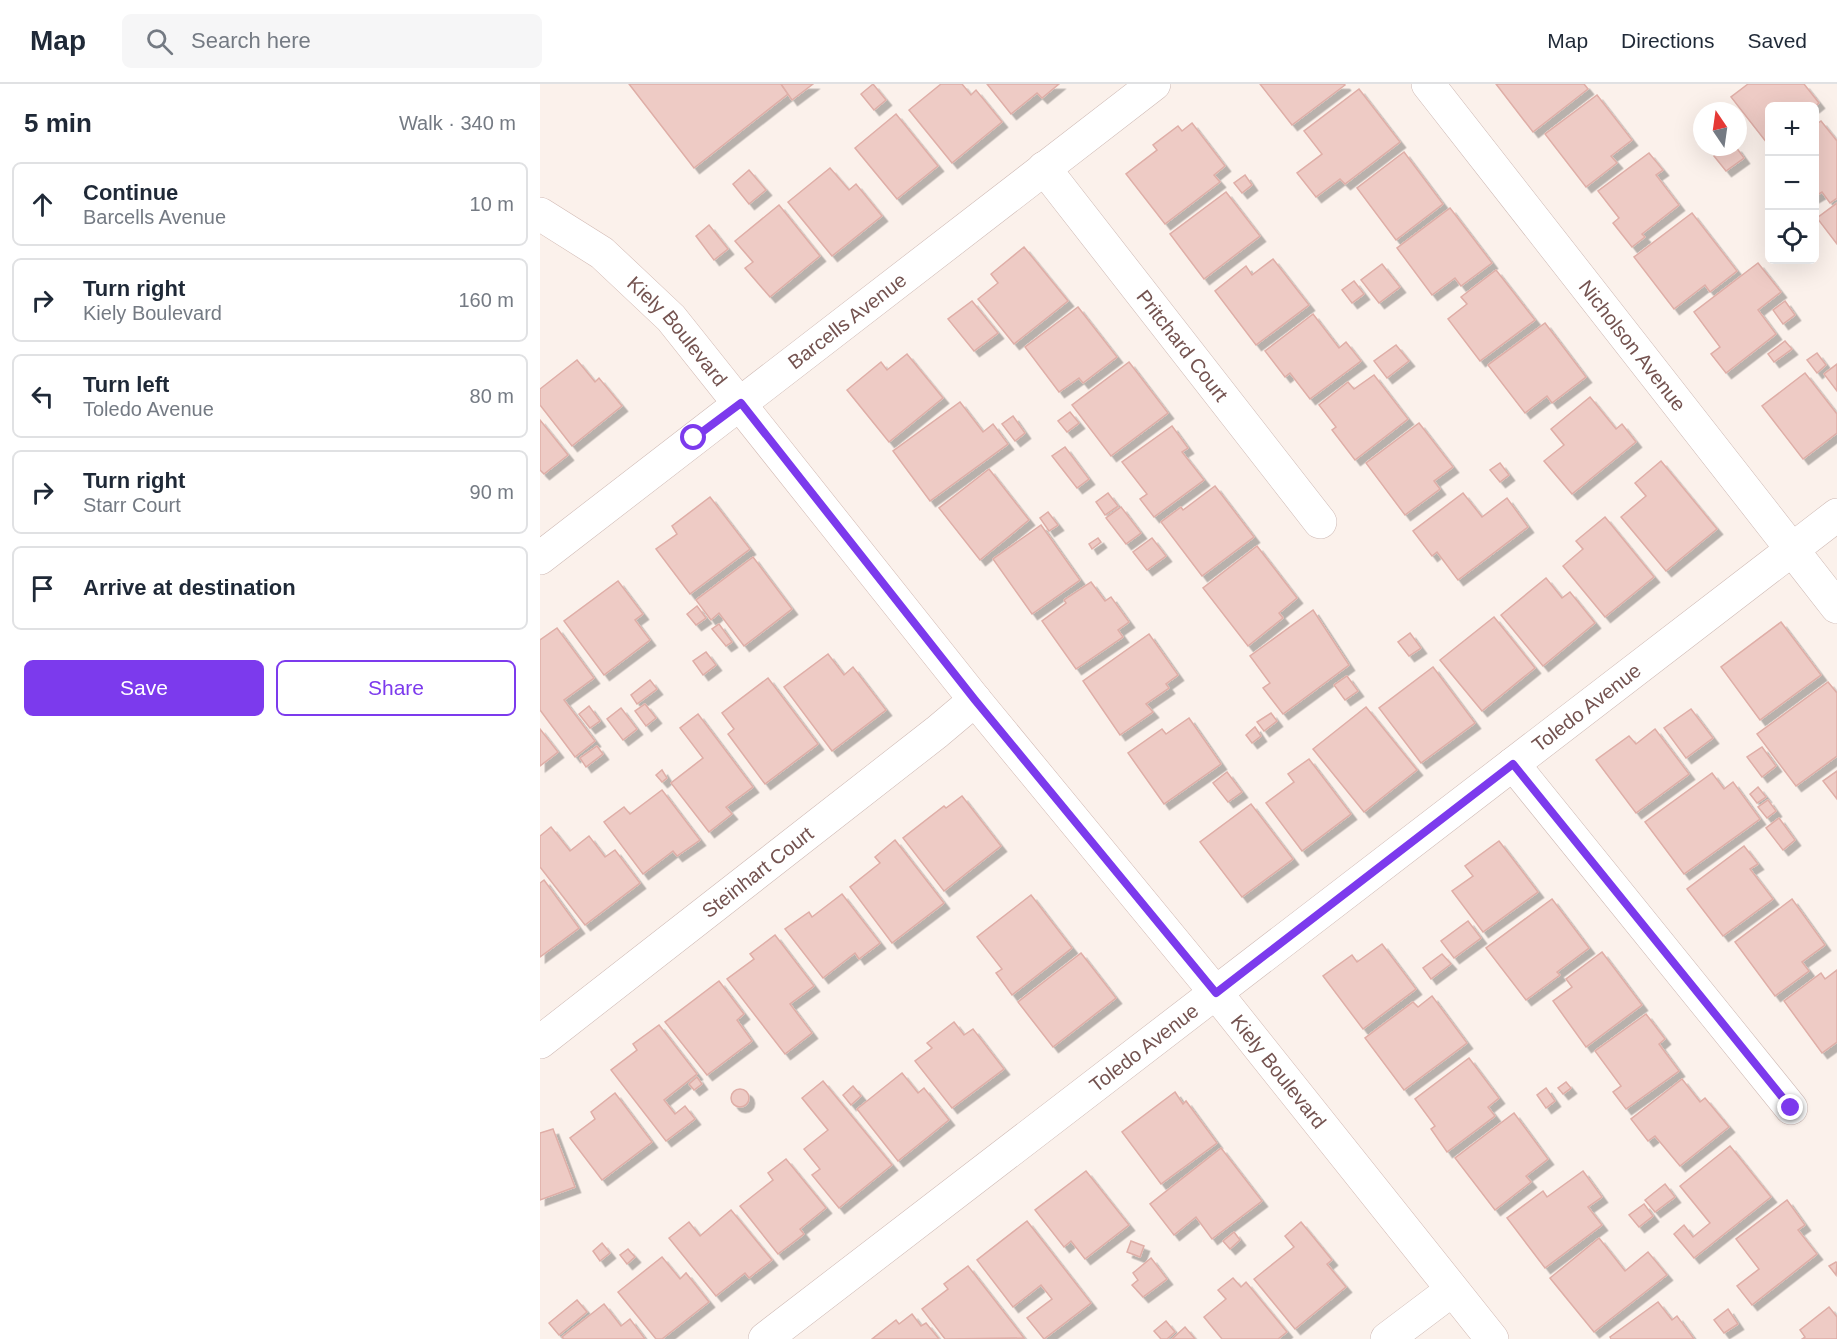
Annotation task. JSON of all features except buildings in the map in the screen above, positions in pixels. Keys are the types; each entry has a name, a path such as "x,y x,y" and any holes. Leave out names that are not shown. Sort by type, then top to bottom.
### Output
{"street":[{"name":"Barcells Avenue","path":"540,558 1155,84"},
{"name":"Nicholson Avenue","path":"1428,84 1837,606"},
{"name":"Pritchard Court","path":"1044,168 1320,522"},
{"name":"Kiely Boulevard","path":"540,214 602,253 672,318 975,700 1216,993 1492,1339"},
{"name":"Toledo Avenue","path":"765,1339 1837,515"},
{"name":"Steinhart Court","path":"540,1042 975,700"},
{"path":"1513,764 1791,1108"},
{"path":"1387,1339 1452,1290"}],"route":[{"path":"694,438 741,403 975,700 1216,993 1513,764 1791,1108"}]}
